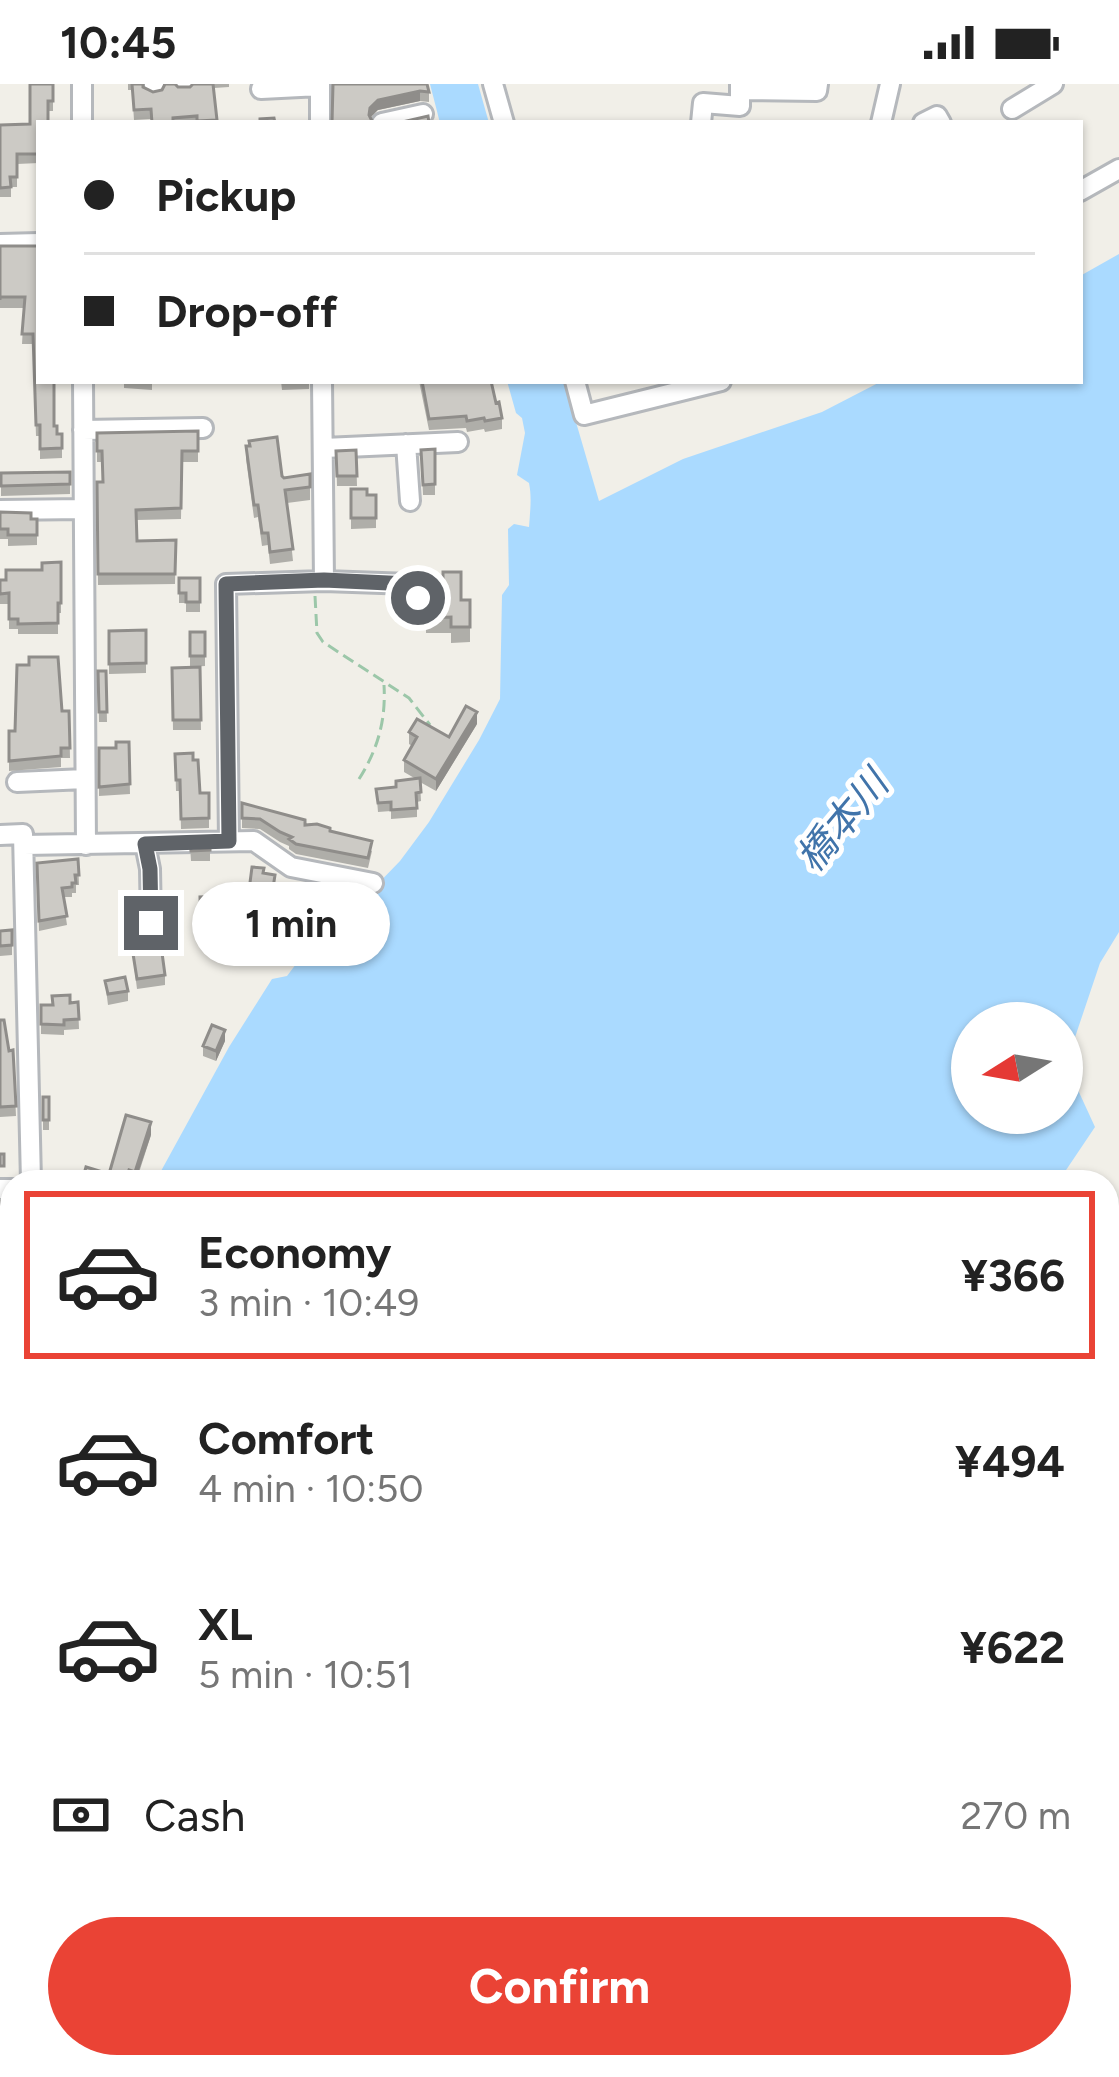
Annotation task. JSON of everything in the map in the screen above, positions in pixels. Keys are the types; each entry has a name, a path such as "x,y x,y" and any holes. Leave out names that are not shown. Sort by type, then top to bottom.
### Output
{"street":[{"path":"82,84 82,120"},
{"path":"493,84 503,120"},
{"path":"701,120 703,103 740,106 740,87 817,91 818,84"},
{"path":"882,120 890,84"},
{"path":"1012,109 1053,84"},
{"path":"261,89 320,85 320,120"},
{"path":"396,120 423,114"},
{"path":"1083,189 1119,169"},
{"path":"0,244 36,243"},
{"path":"82,384 86,845"},
{"path":"319,581 322,384"},
{"path":"576,384 584,415 709,384"},
{"path":"83,430 203,428"},
{"path":"324,448 458,442"},
{"path":"406,444 410,501"},
{"path":"0,510 83,509"},
{"path":"229,841 226,584 410,584 418,598"},
{"path":"17,782 86,779"},
{"path":"0,835 23,834 31,1170"},
{"path":"24,845 254,842 291,867 373,884"},
{"path":"145,844 151,923"}],"path":[{"path":"319,581 317,633 323,642 409,698 430,725"},
{"path":"359,779 378,743 384,680"}],"water":[{"path":"430,84 478,84 488,120 439,120"},
{"name":"橋本川","path":"1119,254 1119,932 1100,963 1083,1014 1083,1002 951,1002 951,1134 1083,1134 1083,1101 1095,1127 1066,1170 162,1170 272,979 287,976 296,964 295,948 308,933 370,892 400,861 429,822 500,699 502,595 509,585 508,529 514,524 529,527 530,505 529,483 517,475 525,433 508,384 565,384 599,501 683,459 822,412 876,384 1083,384 1083,274"}],"building":[{"path":"30,84 53,84 48,120 36,120 36,154 17,154 17,177 10,177 11,187 0,188 0,125 30,124"},
{"path":"132,84 143,84 153,92 165,84 213,84 217,120 197,120 197,116 152,120 151,109 134,110"},
{"path":"333,84 427,84 429,92 378,100 370,108 372,120 332,120"},
{"path":"0,246 36,246 36,384 54,384 54,426 62,434 62,448 40,449 40,425 36,425 33,334 22,334 25,297 0,297"},
{"path":"423,384 492,384 502,418 485,421 467,421 466,416 429,419"},
{"path":"198,431 198,451 182,451 181,508 136,510 137,541 176,540 175,574 98,574 97,482 103,482 97,433"},
{"path":"277,437 282,476 310,474 310,487 285,490 293,549 270,552 268,533 262,533 258,505 254,505 246,446 249,441"},
{"path":"435,449 435,484 423,485 421,450"},
{"path":"356,450 357,476 337,476 336,451"},
{"path":"70,472 70,484 1,486 1,473"},
{"path":"351,489 367,489 367,495 376,495 376,518 351,518"},
{"path":"0,512 31,513 31,519 37,519 37,535 8,535 8,529 0,529"},
{"path":"61,562 58,623 18,624 18,619 9,619 9,593 0,594 6,570 42,570 42,563"},
{"path":"443,572 461,572 461,600 470,600 470,627 451,627 451,617 426,618 426,594 434,580 443,579"},
{"path":"179,578 200,578 200,602 186,602 186,593 179,593"},
{"path":"146,630 146,663 109,664 109,631"},
{"path":"190,632 205,632 205,656 190,656"},
{"path":"29,657 58,657 62,711 69,711 70,748 61,748 61,756 9,761 17,665 29,665"},
{"path":"200,667 201,720 173,720 172,668"},
{"path":"98,671 106,671 107,712 99,712"},
{"path":"466,706 477,712 436,779 404,760 417,737 409,732 417,719 449,737"},
{"path":"116,742 129,742 130,784 99,787 99,748 116,748"},
{"path":"193,753 193,760 198,760 200,793 209,793 209,818 181,819 175,754"},
{"path":"420,778 417,808 391,810 391,802 378,803 376,789"},
{"path":"242,803 372,841 368,858 296,844 260,819 242,818"},
{"path":"190,845 210,845 210,850 191,851"},
{"path":"78,859 76,883 62,888 67,916 39,921 37,863"},
{"path":"252,867 275,875 271,901 248,898"},
{"path":"225,896 226,938 201,939 200,897"},
{"path":"12,930 12,945 0,946 0,931"},
{"path":"160,938 165,975 137,979 131,941"},
{"path":"125,977 128,991 108,994 105,981"},
{"path":"70,995 70,1003 78,1002 79,1019 64,1020 64,1025 41,1024 41,1005 53,1005 52,996"},
{"path":"0,1020 4,1020 9,1051 13,1050 16,1106 0,1107"},
{"path":"212,1025 225,1030 216,1051 203,1046"},
{"path":"43,1097 49,1097 49,1120 43,1120"},
{"path":"126,1115 151,1122 136,1170 110,1170"}],"route":[{"path":"151,923 145,844 229,841 226,584 324,580 410,584 418,598"}]}
